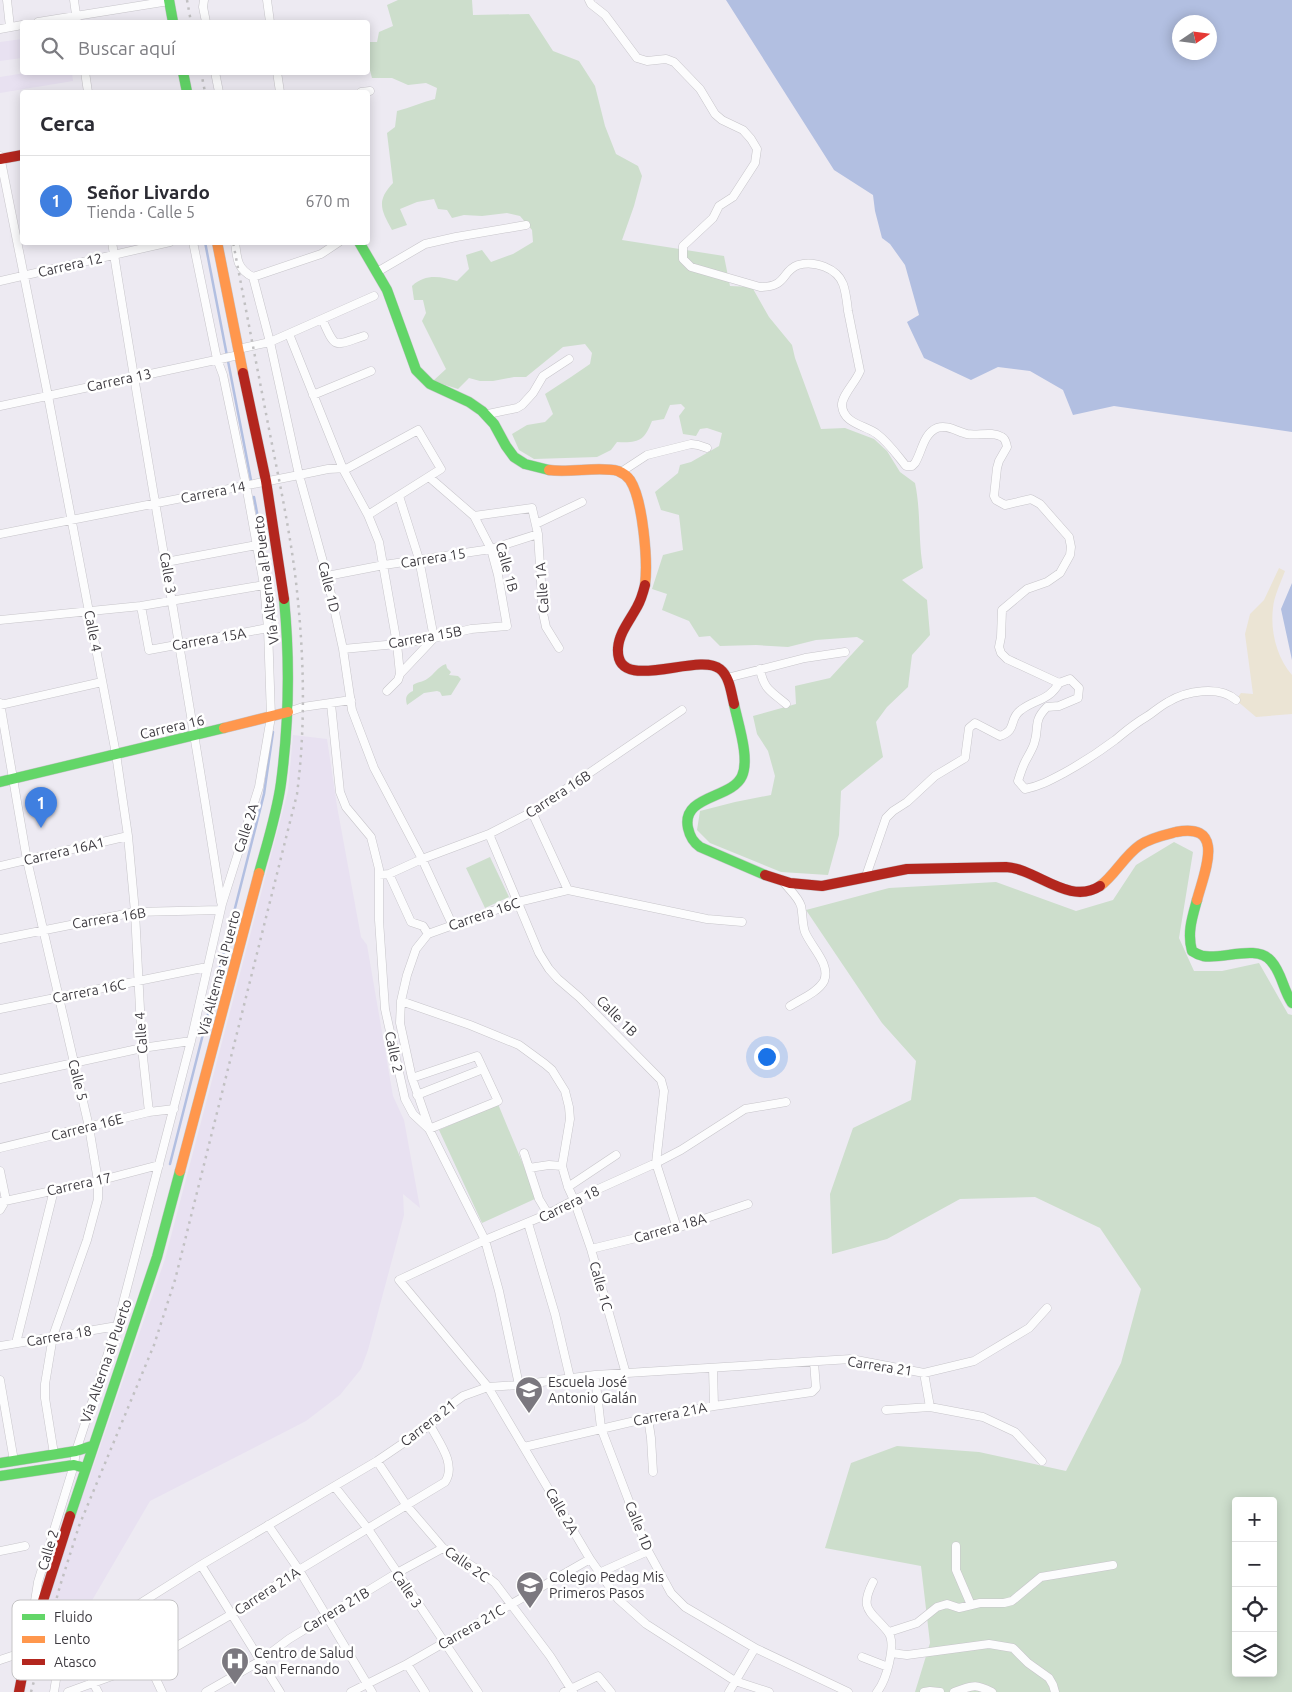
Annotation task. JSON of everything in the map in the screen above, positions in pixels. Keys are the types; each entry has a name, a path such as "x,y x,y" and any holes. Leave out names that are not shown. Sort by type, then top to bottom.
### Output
{"street":[{"path":"7,0 10,27"},
{"path":"74,0 76,19"},
{"path":"63,20 169,0 173,20"},
{"path":"204,0 203,7 206,20"},
{"path":"267,0 270,20"},
{"path":"589,0 591,4 605,15 637,58 647,61 666,59 674,62 700,89 714,114 743,130 757,150 755,163 733,197 719,206 713,218 683,246 683,259 691,267 770,287 779,284 794,267 803,264 834,270 843,284 860,372 844,395 842,405 847,418 876,433 906,466 912,466 915,463 926,437 937,428 944,426 968,434 992,434 1002,437 1006,440 1007,447 996,468 994,496 996,500 1005,505 1031,499 1040,504 1070,537 1070,555 1060,573 1047,582 1027,589 1002,610 999,647 1001,653 1007,658 1059,682 1070,679 1079,688 1078,698 1059,706 1047,707 1038,718 1034,745 1024,764 1018,782 1025,789 1037,786 1084,761 1136,722 1168,702 1188,694 1214,691 1231,695 1236,700"},
{"path":"0,29 20,25"},
{"path":"85,75 88,90"},
{"path":"184,75 187,90"},
{"path":"216,75 219,90"},
{"path":"277,75 280,90"},
{"path":"0,158 20,155"},
{"name":"Calle 4","path":"0,158 48,396 116,754 128,836 135,912 142,1048 149,1112"},
{"path":"377,272 425,244 526,225"},
{"name":"Calle 3","path":"112,245 180,644 221,907"},
{"name":"Carrera 12","path":"0,281 157,245"},
{"name":"Calle 2A","path":"159,1165 191,1041 221,907 259,787 278,715 264,585 250,484 223,375 229,356 194,245"},
{"name":"Vía Alterna al Puerto","path":"43,1600 92,1446 157,1257 265,852 281,784 278,715 288,652 284,600 266,481 229,356 217,245"},
{"name":"Calle 1D","path":"236,245 240,266 246,273 254,277 299,475 327,576 343,649 352,710 374,768 422,859 452,924"},
{"path":"254,277 321,254 334,245"},
{"path":"361,245 387,290 416,370 424,381 435,388 476,406 488,414 514,458 526,466 548,470 611,470 621,472 630,479 639,504 646,582 639,604 622,633 618,645 618,655 622,663 631,670 645,673 699,663 709,663 719,668 727,678 744,754 745,767 741,778 734,786 706,799 692,809 688,818 688,833 693,842 701,848 795,884 813,886 832,885 866,876 925,867 1009,867 1024,870 1066,889 1076,892 1088,892 1108,879 1135,848 1146,842 1187,830 1196,830 1206,840 1209,848 1209,858 1190,923 1189,940 1192,951 1201,956 1213,957 1258,953 1268,957 1274,965 1292,1003"},
{"name":"Carrera 13","path":"0,406 229,356 270,342 374,296"},
{"path":"322,319 334,343 339,344 364,336"},
{"path":"289,334 343,469 368,515 379,542 397,644 400,674 398,680 387,691"},
{"path":"488,414 518,408 533,393 543,376 569,359"},
{"path":"313,394 371,371"},
{"name":"Carrera 14","path":"0,534 328,469 348,468 418,430 441,469 429,477"},
{"path":"621,472 647,455 691,444 708,448"},
{"path":"368,515 429,477"},
{"name":"Calle 1B","path":"429,477 474,516 490,549 498,575 507,626"},
{"path":"399,496 419,559 434,638 400,674"},
{"path":"536,524 582,502"},
{"name":"Calle 1A","path":"474,516 532,508 538,534 543,613 546,627 559,648"},
{"name":"Carrera 15","path":"327,576 419,559 490,549 538,534"},
{"path":"166,562 257,545"},
{"path":"0,620 173,602 264,585"},
{"name":"Carrera 15A","path":"141,606 149,650 268,628"},
{"name":"Carrera 15B","path":"343,649 397,644 471,629 507,626"},
{"path":"727,678 805,658 845,652"},
{"path":"760,669 766,687 786,704"},
{"path":"0,705 102,682"},
{"path":"866,876 886,818 907,802 935,776 965,758 971,725 975,723 1000,736 1007,734 1015,715 1022,709 1039,702 1055,690 1059,682"},
{"name":"Carrera 16","path":"0,782 195,736 303,707 351,700"},
{"name":"Calle 2","path":"331,704 340,792 346,807 371,837 380,869 379,920 385,1009 405,1099 413,1114 429,1129 485,1240 499,1291 520,1385"},
{"name":"Calle 5","path":"0,705 27,860 89,1127 98,1181 98,1199 87,1240 53,1336 45,1384 45,1398 54,1454"},
{"name":"Carrera 16B","path":"379,875 389,874 422,859 489,834 532,812 682,710"},
{"path":"532,812 568,890"},
{"name":"Calle 1B","path":"489,834 539,953 549,969 579,996 661,1080 664,1091 656,1163 677,1228"},
{"name":"Carrera 16A1","path":"0,866 128,836"},
{"path":"389,874 411,922 424,926 428,934 416,949 407,975 401,1001 400,1023 412,1078 429,1129 498,1101 477,1056 412,1078"},
{"path":"783,881 800,906 804,930 808,940 825,966 825,979 820,987 790,1006"},
{"name":"Carrera 16C","path":"428,934 518,902 568,890 708,919 742,922"},
{"name":"Carrera 16B","path":"0,939 42,929 135,912 221,907"},
{"name":"Carrera 16C","path":"0,1009 208,967"},
{"path":"401,1001 470,1025 519,1045 552,1070 565,1091 569,1107 570,1119 562,1166 549,1165 528,1168"},
{"path":"0,1078 142,1048 191,1041"},
{"path":"417,1095 483,1069"},
{"name":"Carrera 18","path":"399,1280 485,1240 548,1214 574,1200 656,1163 681,1150 745,1109 786,1102"},
{"name":"Carrera 16E","path":"0,1148 149,1112 174,1109"},
{"path":"524,1153 539,1199 548,1214"},
{"path":"568,1187 616,1155"},
{"path":"76,1451 117,1326 159,1165"},
{"name":"Carrera 17","path":"3,1201 98,1181 159,1165"},
{"name":"Calle 1C","path":"562,1166 591,1249 626,1374"},
{"path":"0,1171 3,1201 0,1210"},
{"path":"16,1343 54,1190"},
{"name":"Carrera 18A","path":"591,1249 677,1228 748,1204"},
{"path":"528,1223 556,1314 570,1378"},
{"name":"Calle 2A","path":"399,1280 488,1387 598,1573 618,1599 646,1624 735,1680 769,1692"},
{"name":"Carrera 21","path":"146,1600 377,1461 430,1425 448,1407 463,1396 488,1387 520,1385 595,1375 851,1359 924,1373 974,1361 1029,1328 1047,1308"},
{"name":"Carrera 18","path":"0,1346 117,1326"},
{"name":"Carrera 21A","path":"524,1447 648,1418 714,1406 812,1392 816,1388 814,1362"},
{"path":"713,1368 714,1406"},
{"path":"924,1373 930,1407"},
{"name":"Calle 1D","path":"595,1375 601,1428 648,1551 671,1593 685,1607 755,1648 848,1692"},
{"path":"0,1380 14,1461"},
{"path":"886,1410 930,1407 983,1417 1015,1432 1042,1461"},
{"path":"648,1418 653,1472"},
{"name":"Carrera 21A","path":"178,1646 445,1482 450,1468 448,1460 430,1425"},
{"path":"0,1463 76,1451 92,1446"},
{"name":"Calle 2","path":"35,1600 38,1582 74,1465 76,1451"},
{"name":"Calle 2C","path":"377,1461 407,1506 443,1548 480,1571 495,1583 550,1656 569,1691"},
{"path":"0,1476 74,1465 85,1468"},
{"name":"Calle 3","path":"336,1487 368,1529 478,1692"},
{"path":"268,1525 299,1570 372,1692"},
{"path":"0,1551 25,1546"},
{"path":"956,1546 956,1570 971,1605"},
{"name":"Carrera 21B","path":"208,1692 260,1661 289,1639 397,1573 443,1548"},
{"path":"598,1573 648,1551"},
{"name":"Carrera 21C","path":"351,1692 408,1664 590,1559"},
{"path":"201,1565 280,1692"},
{"path":"888,1632 917,1623 937,1606 947,1604 959,1608 980,1603 1004,1603 1012,1601 1041,1576 1113,1565"},
{"path":"874,1582 866,1598 867,1604 871,1613 888,1632 891,1639 888,1667 878,1692"},
{"path":"891,1652 907,1655 988,1644 1013,1648 1028,1663 1049,1678 1055,1692"},
{"path":"730,1692 735,1680 755,1648"},
{"path":"0,1660 12,1656"},
{"path":"862,1657 888,1667"},
{"path":"408,1664 425,1692"},
{"path":"569,1691 598,1676 611,1692"},
{"path":"92,1680 98,1692"},
{"name":"Carrera 21A","path":"68,1692 102,1680"},
{"path":"156,1680 162,1692"},
{"path":"954,1692 969,1686 980,1686 992,1692"},
{"path":"924,1692 940,1692"}],"shaded area":[{"path":"20,39 20,58 0,61 0,42"},
{"path":"20,74 72,75 73,81 0,93 0,77"},
{"path":"293,735 327,739 361,937 367,945 393,1096 404,1120 420,1208 403,1194 404,1215 368,1350 361,1369 340,1395 306,1421 150,1501 92,1600 48,1600 65,1542 88,1482 165,1259 288,791"}],"green space":[{"path":"398,0 472,0 473,15 529,14 553,51 579,61 595,86 605,126 616,154 638,166 642,176 622,240 724,256 730,286 752,287 769,317 792,345 821,429 845,428 874,439 887,451 900,472 915,483 923,568 902,580 927,600 930,635 912,655 908,687 887,707 876,722 883,757 841,791 839,835 828,875 781,872 710,843 697,830 700,811 771,795 775,776 768,751 757,734 753,716 796,704 795,686 830,678 864,641 857,637 816,640 788,647 756,645 720,646 710,636 699,637 689,621 662,610 667,594 652,589 663,555 683,550 679,515 661,510 655,492 678,473 680,465 691,462 719,446 722,433 707,428 700,429 696,436 683,434 679,416 685,408 681,404 670,405 664,419 652,421 646,433 640,439 631,442 617,442 611,450 597,457 534,459 519,450 512,434 527,425 545,422 553,414 545,394 590,364 592,353 585,344 563,347 526,377 493,381 480,381 469,378 458,389 433,381 446,369 422,321 426,313 423,300 414,300 412,286 423,279 434,277 457,281 469,269 466,255 482,250 491,262 513,254 533,242 532,230 520,216 507,213 482,216 464,215 452,218 447,210 438,209 434,199 417,202 400,209 407,225 392,230 382,206 384,195 393,183 387,133 395,127 397,111 435,99 437,88 426,83 408,85 392,78 372,78 370,70 370,42 377,42 379,32 393,26 387,5"},
{"path":"446,664 451,672 449,675 458,676 461,679 451,695 442,696 437,691 424,693 407,705 407,696 413,691 413,685 427,679"},
{"path":"1174,842 1193,852 1179,938 1194,971 1222,971 1259,963 1288,1014 1292,1015 1292,1692 915,1692 930,1643 921,1566 825,1548 851,1463 897,1446 979,1452 1066,1471 1121,1363 1141,1289 1100,1228 1035,1197 960,1199 887,1239 832,1254 830,1194 853,1128 911,1100 916,1061 882,1023 806,910 889,888 996,882 1076,911 1113,900 1136,865"},
{"path":"490,857 509,897 485,908 466,868"},
{"path":"498,1104 537,1198 482,1223 439,1130"}],"sand":[{"path":"1279,568 1285,571 1276,594 1272,617 1276,644 1282,661 1292,675 1292,714 1256,717 1236,700 1241,693 1253,694 1245,634 1250,614 1264,600"}],"water":[{"path":"726,0 1292,0 1292,432 1114,406 1073,415 1063,390 1030,371 998,367 971,380 924,358 907,322 919,315 905,265 890,244 882,238 873,195 834,170"},
{"path":"1292,583 1292,660 1281,609"}],"waterway":[{"path":"206,245 251,480"},
{"path":"254,497 266,559 274,628"},
{"path":"170,1164 264,794 273,732"}],"railway":[{"path":"187,0 191,20"},
{"path":"202,75 205,90"},
{"path":"56,1600 79,1526 154,1345 175,1280 297,794 302,741 303,688 296,582 284,506 234,245"},
{"path":"31,1692 34,1680"}],"traffic: fast":[{"path":"169,0 173,20"},
{"path":"184,75 187,90"},
{"path":"361,245 387,290 416,370 430,384 469,402 482,411 494,424 514,457 525,464 549,470"},
{"path":"259,873 277,806 284,760 288,691 284,599"},
{"path":"734,704 744,751 745,760 742,776 737,783 728,789 699,803 692,809 688,817 688,828 692,839 700,847 765,875"},
{"path":"0,782 224,728"},
{"path":"1197,900 1190,932 1192,951 1202,956 1211,957 1248,953 1265,956 1278,971 1292,1003"},
{"path":"70,1516 157,1257 180,1171"},
{"path":"0,1463 76,1451 92,1446"},
{"path":"0,1476 74,1465 85,1468"}],"traffic: slow":[{"path":"218,245 243,373"},
{"path":"549,470 611,470 620,472 629,479 638,501 644,531 645,585"},
{"path":"224,728 288,712"},
{"path":"1100,886 1134,849 1144,843 1176,832 1192,831 1202,835 1207,842 1208,852 1207,864 1197,900"},
{"path":"180,1171 259,873"}],"traffic: jam":[{"path":"0,159 20,155"},
{"path":"243,373 266,481 284,599"},
{"path":"645,585 640,602 620,637 618,648 621,662 630,669 643,671 694,665 709,665 720,669 730,685 734,704"},
{"path":"765,875 790,883 822,886 907,869 1006,867 1018,869 1053,885 1077,892 1088,891 1100,886"},
{"path":"43,1600 70,1516"},
{"path":"19,1692 21,1680"}],"place":[{"name":"Señor Livardo","path":"41,828"},
{"name":"Escuela José Antonio Galán","path":"529,1414"},
{"name":"Colegio Pedag Mis Primeros Pasos","path":"530,1609"},
{"name":"Centro de Salud San Fernando","path":"235,1685"}]}
